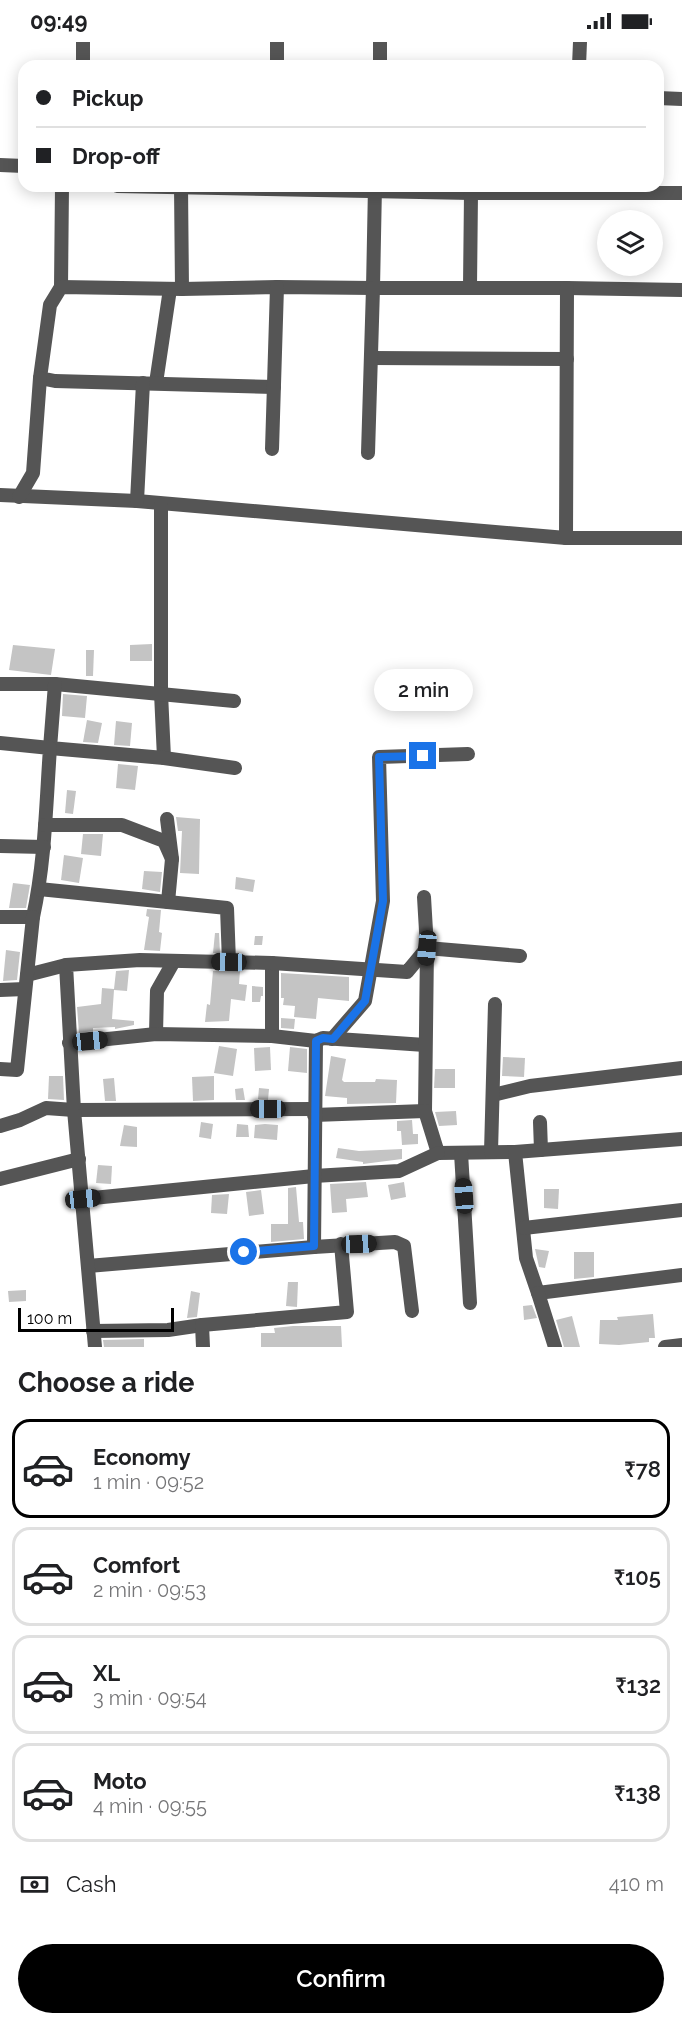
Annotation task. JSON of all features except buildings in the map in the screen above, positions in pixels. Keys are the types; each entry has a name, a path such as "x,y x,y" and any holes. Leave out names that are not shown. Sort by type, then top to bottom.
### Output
{"street":[{"path":"83,42 83,60"},
{"path":"277,42 277,60"},
{"path":"380,42 380,60"},
{"path":"579,60 580,42"},
{"path":"664,99 682,99"},
{"path":"0,165 18,166"},
{"path":"20,497 33,473 40,378 50,305 61,287 62,192"},
{"path":"137,501 150,383 176,289 181,192"},
{"path":"368,453 375,192"},
{"path":"470,287 472,192"},
{"path":"612,192 682,193"},
{"path":"61,287 176,289 277,286 682,290"},
{"path":"272,449 277,286"},
{"path":"566,538 567,288"},
{"path":"372,358 567,360"},
{"path":"40,378 55,381 274,387"},
{"path":"0,495 137,501 566,538 682,538"},
{"path":"161,504 161,693 164,758"},
{"path":"0,684 56,684 234,701"},
{"path":"0,1069 17,1070 33,917 44,847 56,684"},
{"path":"0,743 164,758 235,768"},
{"path":"333,1039 365,1001 383,901 379,757 468,754"},
{"path":"167,819 172,859 168,902"},
{"path":"45,825 122,825 164,841 172,859"},
{"path":"0,846 44,847"},
{"path":"39,889 227,908 229,962"},
{"path":"424,897 427,948 425,1112 438,1153"},
{"path":"0,918 33,917"},
{"path":"27,975 66,965 140,960 272,963 407,972 427,948"},
{"path":"427,948 520,956"},
{"path":"156,1034 157,991 174,961"},
{"path":"272,963 272,1036"},
{"path":"66,965 69,1043 94,1347"},
{"path":"0,990 25,989"},
{"path":"491,1152 495,1004"},
{"path":"69,1043 156,1034 272,1036 316,1041 323,1038 425,1045"},
{"path":"314,1246 316,1041"},
{"path":"493,1095 530,1086 682,1068"},
{"path":"0,1126 46,1108 425,1112"},
{"path":"540,1122 541,1150"},
{"path":"83,1199 314,1176 399,1171 438,1153 515,1152 682,1139"},
{"path":"515,1152 526,1258 555,1347"},
{"path":"461,1153 470,1303"},
{"path":"0,1179 79,1159"},
{"path":"524,1228 682,1210"},
{"path":"88,1266 314,1246 395,1242 404,1245 412,1311"},
{"path":"93,1331 168,1330 347,1312 341,1244"},
{"path":"538,1293 682,1275"},
{"path":"202,1325 203,1347"},
{"path":"665,1347 682,1345"}],"route":[{"path":"244,1252 314,1246 316,1041 323,1038 333,1039 365,1001 383,901 379,757 423,756"}]}
